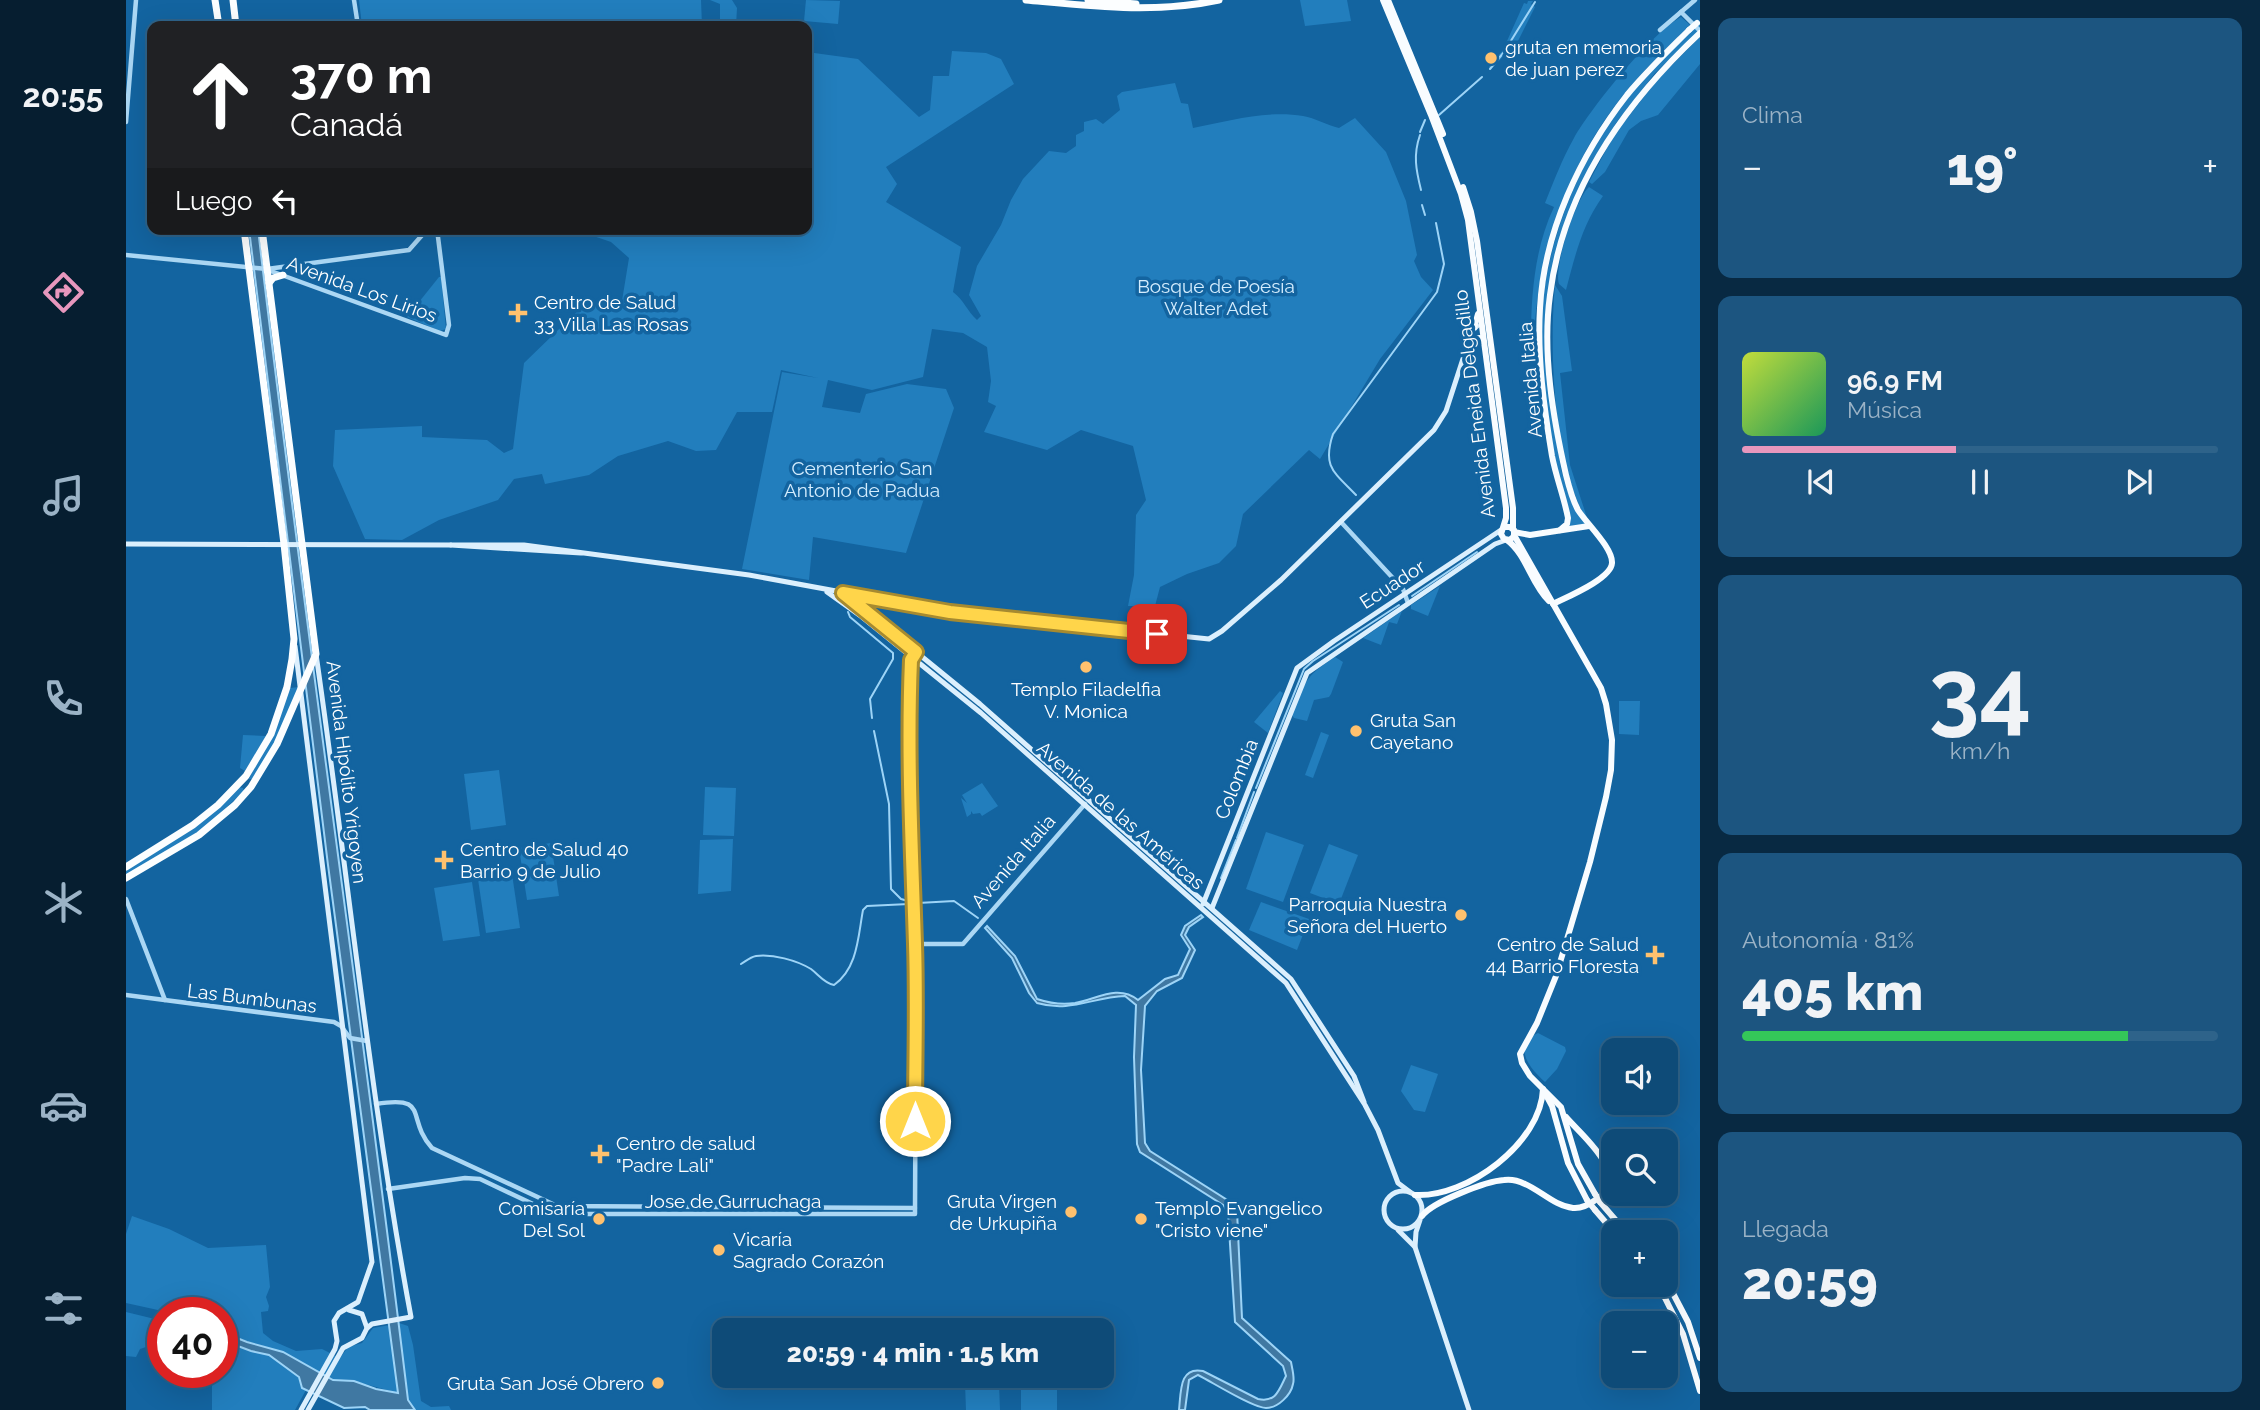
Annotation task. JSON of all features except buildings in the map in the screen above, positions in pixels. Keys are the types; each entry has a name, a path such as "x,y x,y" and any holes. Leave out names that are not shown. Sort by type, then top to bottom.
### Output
{"highway":[{"path":"215,0 218,21"},
{"path":"233,0 235,21"},
{"path":"1026,0 1142,8 1181,7 1219,0"},
{"path":"1088,0 1157,4 1200,0"},
{"name":"Avenida Hipólito Yrigoyen","path":"245,235 294,639"},
{"name":"Avenida Hipólito Yrigoyen","path":"263,235 315,658"},
{"path":"269,283 273,278 283,275"},
{"path":"126,867 193,825 233,791 268,740 287,687 294,639"},
{"path":"126,878 199,835 235,805 251,787 272,754 315,658"},
{"path":"287,687 293,684 303,685"}],"main road":[{"name":"Avenida Eneida Delgadillo","path":"1383,0 1463,200 1513,508 1514,532 1603,693 1612,740 1606,797 1570,930 1548,997 1537,1023 1521,1048 1520,1058 1527,1072 1543,1088"},
{"name":"Avenida Eneida Delgadillo","path":"1388,0 1468,200 1477,241 1482,326 1506,508 1501,536 1515,547 1541,593 1553,604"},
{"name":"Avenida Italia","path":"1560,530 1567,524 1568,518 1552,453 1539,336 1542,287 1551,247 1568,196 1603,130 1636,84 1698,21"},
{"name":"Avenida Italia","path":"1553,604 1605,576 1612,563 1610,554 1578,509 1570,492 1555,413 1548,334 1553,278 1570,215 1606,143 1637,98 1699,33"},
{"path":"126,544 519,544 749,575 958,613 1209,639 1219,634 1257,602 1342,522 1440,422 1471,340 1482,326"},
{"path":"1471,340 1480,338 1484,342"},
{"path":"1503,529 1530,534 1589,526"},
{"name":"Ecuador","path":"1301,665 1503,529"},
{"path":"1506,540 1514,532"},
{"name":"Ecuador","path":"1211,911 1307,673 1495,544 1506,540"},
{"name":"Avenida de las Américas","path":"817,587 839,599 914,654"},
{"name":"Avenida de las Américas","path":"843,593 1211,911 1291,989 1365,1105 1381,1138 1394,1176"},
{"name":"Avenida Hipólito Yrigoyen","path":"294,639 303,685 372,1262 359,1299 348,1310"},
{"name":"Avenida Hipólito Yrigoyen","path":"315,658 365,1041 387,1189 411,1317 380,1322"},
{"name":"Colombia","path":"1203,904 1294,673 1301,665"},
{"path":"1543,1088 1558,1102 1578,1164 1600,1202 1616,1220"},
{"path":"1389,1196 1399,1191 1434,1194 1475,1178 1499,1163 1515,1147 1531,1123 1542,1101 1543,1088"},
{"path":"1543,1088 1552,1106 1568,1163 1587,1200 1604,1220"},
{"path":"1394,1228 1411,1228 1437,1203 1503,1180 1526,1184 1569,1208 1583,1207 1594,1201 1608,1187 1608,1168 1564,1115"},
{"path":"1394,1176 1401,1187 1413,1193 1422,1203 1415,1247"},
{"path":"1394,1176 1393,1187 1383,1211 1387,1221 1415,1247 1469,1410"},
{"path":"1664,1297 1683,1334 1700,1391"},
{"path":"1675,1297 1689,1322 1700,1358"},
{"path":"305,1409 337,1350 334,1321 339,1314 348,1310 359,1312 364,1317 380,1322"},
{"path":"364,1317 367,1328"},
{"path":"337,1350 362,1338 367,1328 380,1322"},
{"path":"336,1335 351,1343"}],"street":[{"path":"126,122 136,0"},
{"path":"355,0 357,21"},
{"path":"1660,30 1695,0"},
{"path":"1681,12 1699,33"},
{"path":"126,255 267,269 409,250 422,235"},
{"name":"Avenida Los Lirios","path":"267,269 446,335 449,325 437,235"},
{"path":"1342,522 1405,593 1408,603"},
{"path":"914,654 909,737 910,845 915,944 915,1211"},
{"name":"Avenida Italia","path":"915,944 963,944 1086,802"},
{"path":"126,899 128,912 165,1000"},
{"name":"Las Bumbunas","path":"126,995 301,1018 337,1024 344,1031"},
{"path":"344,1031 350,1038 365,1041"},
{"path":"345,1046 350,1038"},
{"name":"Jose de Gurruchaga","path":"375,1104 401,1101 413,1108 424,1137 432,1148 557,1206 915,1211"},
{"name":"Jose de Gurruchaga","path":"387,1189 465,1178 480,1179 552,1213 915,1211"}],"green space":[{"path":"359,0 701,0 702,21 361,21"},
{"path":"710,0 732,0 737,8 736,21 720,21 720,4"},
{"path":"806,0 840,1 838,24 804,21"},
{"path":"1300,0 1347,0 1351,21 1305,26"},
{"path":"1528,1 1533,1 1531,4 1535,7 1518,41 1491,69 1489,67 1503,50 1524,3 1527,4"},
{"path":"1681,17 1690,25 1620,99 1601,125 1571,182 1549,242 1534,337 1531,337 1538,254 1554,207 1545,203 1566,154 1582,125 1638,54"},
{"path":"1700,24 1700,30 1655,73 1616,123 1594,158 1565,222 1546,325 1554,424 1561,469 1567,490 1585,524 1567,527 1548,424 1540,346 1544,290 1550,259 1569,199 1597,143 1632,92 1665,56"},
{"path":"1700,37 1700,64 1658,115 1641,121 1629,130 1605,172 1592,184 1589,182 1614,135 1658,79"},
{"name":"Bosque de Poesía Walter Adet","path":"952,51 986,53 1001,59 1014,84 886,167 897,184 886,202 961,247 953,292 977,320 981,316 969,295 977,266 1023,179 1049,151 1066,153 1076,146 1076,135 1084,131 1084,122 1096,119 1103,124 1120,110 1117,96 1122,92 1175,83 1181,103 1188,104 1193,128 1276,114 1308,117 1339,128 1355,118 1386,152 1406,201 1417,255 1414,261 1421,277 1433,290 1380,359 1320,459 1309,450 1243,514 1236,546 1219,563 1160,587 1155,606 1128,606 1134,575 1136,515 1146,500 1133,446 1081,430 1047,450 984,432 996,406 988,402 991,381 987,347 963,333 932,329 923,377 872,390 828,380 822,407 860,413 866,394 907,384 946,389 954,408 906,553 813,537 809,580 742,569 782,372 818,378 781,370 772,412 737,412 716,450 696,451 668,441 618,456 589,475 545,484 542,474 514,479 498,500 439,520 402,540 365,539 333,466 335,430 422,426 422,437 487,440 504,453 513,449 524,363 587,302 621,307 629,258 611,242 591,235 812,235 812,53 858,59 919,117 930,110 933,76 949,76"},
{"path":"1589,187 1603,196 1584,230 1566,290 1559,284 1558,276 1562,249 1572,218"},
{"path":"439,277 446,329 440,331 407,317"},
{"path":"1555,285 1562,296 1572,371 1560,373 1570,465 1588,521 1576,498 1567,470 1556,407 1553,341"},
{"path":"1440,586 1428,616 1411,609 1411,605"},
{"path":"1402,611 1397,624 1389,622 1381,645 1363,638"},
{"path":"1335,657 1343,662 1329,697 1314,700 1307,721 1294,718 1292,715 1311,675"},
{"path":"299,687 269,755 253,779 249,779 290,688"},
{"path":"1280,691 1283,693 1268,733 1254,722"},
{"path":"1619,701 1640,701 1639,735 1619,734"},
{"path":"1321,732 1329,735 1313,778 1305,775"},
{"path":"243,735 266,736 245,771 240,768"},
{"path":"499,770 506,825 471,830 464,774"},
{"path":"982,783 998,806 982,816 971,811 967,817 961,798 967,803 962,795"},
{"path":"239,787 244,791 204,828 126,876 126,868 192,829"},
{"path":"705,787 736,788 734,836 703,835"},
{"path":"1266,832 1304,845 1283,902 1246,889"},
{"path":"733,839 731,891 698,894 700,840"},
{"path":"551,843 559,896 527,900 519,848"},
{"path":"1329,844 1358,855 1339,904 1310,893"},
{"path":"512,874 520,928 486,933 478,879"},
{"path":"472,882 480,936 443,941 434,888"},
{"path":"1261,902 1309,919 1297,950 1249,930"},
{"path":"1538,1033 1565,1047 1566,1051 1557,1069 1545,1082 1529,1064 1524,1051 1530,1038"},
{"path":"1411,1065 1438,1074 1425,1112 1414,1110 1401,1091"},
{"path":"132,1216 169,1229 208,1248 266,1245 270,1287 266,1297 268,1311 261,1312 263,1333 273,1341 296,1351 322,1349 340,1358 348,1347 362,1343 373,1328 390,1325 398,1393 354,1381 334,1380 283,1352 238,1337 238,1297 147,1297 147,1308 126,1303 126,1234"},
{"path":"126,1312 147,1317 147,1347 140,1349 136,1357 126,1356"},
{"path":"399,1323 408,1326 421,1401 431,1407 449,1406 451,1410 415,1410 408,1400"},
{"path":"238,1346 269,1355 299,1377 301,1388 306,1390 295,1410 212,1410 212,1388 238,1388"},
{"path":"965,1388 999,1388 1000,1410 966,1410"},
{"path":"1021,1388 1057,1388 1057,1410 1021,1410"}],"shaded area":[{"path":"250,235 259,235 408,1400 415,1410 344,1408 302,1388 299,1377 269,1355 238,1346 238,1338 283,1352 333,1380 354,1381 398,1393 328,865"},
{"path":"1201,915 1203,917 1189,927 1185,935 1195,950 1182,978 1157,991 1145,1006 1141,1070 1145,1143 1150,1151 1232,1203 1237,1211 1242,1318 1291,1362 1293,1373 1294,1382 1290,1392 1279,1403 1266,1408 1252,1404 1198,1375 1189,1380 1185,1410 1179,1410 1181,1388 1189,1372 1203,1371 1264,1400 1276,1394 1286,1376 1283,1366 1235,1322 1228,1213 1223,1205 1140,1152 1137,1144 1134,1057 1136,1005 1125,996 1060,1006 1037,1003 1029,993 1012,958 985,928 987,926 1015,956 1037,999 1070,1004 1107,994 1123,993 1138,1000 1165,979 1178,975 1190,949 1181,935 1185,926"}],"waterway":[{"path":"1490,69 1504,52 1535,2"},
{"path":"1439,115 1482,77"},
{"path":"1420,132 1425,120"},
{"path":"1420,135 1416,162 1421,190"},
{"path":"1422,205 1425,215"},
{"path":"1356,495 1332,468 1329,454 1333,434 1437,292 1444,264 1436,223"},
{"path":"1412,596 1477,552"},
{"path":"1256,788 1304,669 1399,605"},
{"path":"848,612 850,617 893,653 893,659 870,699 872,718"},
{"path":"874,731 889,804 891,889 901,899 908,901 908,904"},
{"path":"1237,838 1254,792"},
{"path":"1221,878 1236,840"},
{"path":"918,903 954,901 978,918"},
{"path":"741,964 756,956 784,958 811,969 824,981 834,985 842,978 852,961 863,910 867,906 909,904"}],"place":[{"name":"gruta en memoria de juan perez","path":"1491,58"},
{"name":"Centro de Salud 33 Villa Las Rosas","path":"518,313"},
{"name":"Templo Filadelfia V. Monica","path":"1086,667"},
{"name":"Gruta San Cayetano","path":"1356,731"},
{"name":"Centro de Salud 40 Barrio 9 de Julio","path":"444,860"},
{"name":"Parroquia Nuestra Señora del Huerto","path":"1461,915"},
{"name":"Centro de Salud 44 Barrio Floresta","path":"1655,955"},
{"name":"Centro de salud \"Padre Lali\"","path":"600,1154"},
{"name":"Gruta Virgen de Urkupiña","path":"1071,1212"},
{"name":"Comisaría Del Sol","path":"599,1219"},
{"name":"Templo Evangelico \"Cristo viene\"","path":"1141,1219"},
{"name":"Vicaría Sagrado Corazón","path":"719,1250"},
{"name":"Gruta San José Obrero","path":"658,1383"}],"route":[{"path":"915,1121 916,989 910,845 909,724 911,660 916,652 843,593 950,612 1157,634"}],"park label":[{"name":"Cementerio San Antonio de Padua","path":"862,479"}]}
